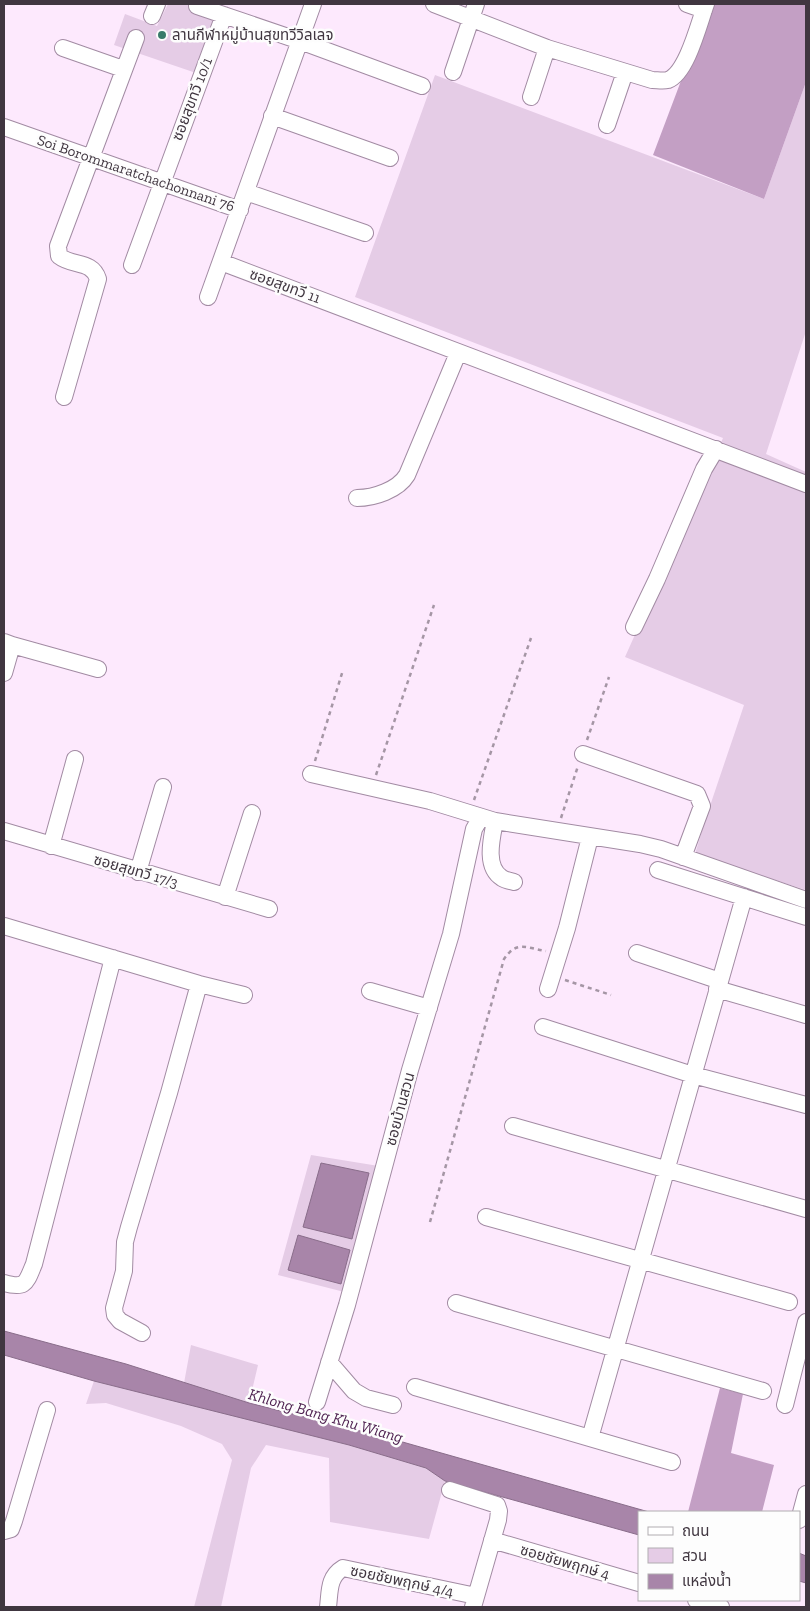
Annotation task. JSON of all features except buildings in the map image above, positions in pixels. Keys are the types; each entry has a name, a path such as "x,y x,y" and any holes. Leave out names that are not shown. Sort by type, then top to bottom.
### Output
{"street":[{"name":"Soi Borommaratchachonnani 76","path":"4,127 240,210 313,4"},
{"path":"434,4 473,11 547,48 652,80 667,80 674,76 684,65 705,7 687,4"},
{"path":"197,6 300,41 422,86"},
{"path":"453,72 473,11"},
{"name":"ซอยสุขทวี 10/1","path":"132,265 224,15"},
{"path":"64,397 98,279 96,272 90,267 65,260 59,256 58,246 136,38"},
{"path":"63,48 123,69"},
{"path":"531,97 547,48"},
{"path":"607,125 625,72"},
{"path":"272,116 390,158"},
{"path":"246,192 365,233"},
{"path":"208,296 240,210"},
{"name":"ซอยสุขทวี 11","path":"221,262 806,484"},
{"path":"357,498 366,498 390,489 402,482 458,353"},
{"path":"634,627 658,579 704,470 716,449"},
{"path":"4,673 8,644 98,669"},
{"path":"582,754 697,794 702,806 684,857"},
{"path":"51,846 76,759"},
{"path":"311,774 430,802 482,817 590,837 640,844 684,857 806,900"},
{"path":"138,872 163,787"},
{"path":"225,897 252,813"},
{"path":"482,817 494,870 502,878 514,882"},
{"name":"ซอยบ้านสวน","path":"317,1402 347,1305 450,934 474,829 482,817"},
{"name":"ซอยสุขทวี 17/3","path":"4,832 269,909"},
{"path":"550,982 567,928 590,837"},
{"path":"658,870 806,917"},
{"path":"590,1438 744,897"},
{"path":"4,926 199,984 244,995"},
{"path":"637,953 719,985 806,1015"},
{"path":"4,1284 16,1286 23,1284 34,1264 113,958"},
{"path":"142,1333 120,1322 115,1315 114,1308 124,1271 128,1227 169,1093 199,984"},
{"path":"370,991 428,1008"},
{"path":"542,1027 693,1074 806,1106"},
{"path":"513,1126 806,1209"},
{"path":"486,1217 789,1302"},
{"path":"456,1303 763,1391"},
{"path":"785,1404 806,1322"},
{"path":"330,1362 354,1392 366,1398 393,1405"},
{"path":"415,1387 672,1462"},
{"path":"4,1532 11,1529 14,1521 47,1410"},
{"path":"450,1490 497,1505 499,1511 474,1601"},
{"path":"800,1516 806,1494"},
{"name":"ซอยชัยพฤกษ์ 4","path":"492,1540 638,1583"},
{"name":"ซอยชัยพฤกษ์ 4/4","path":"328,1607 332,1578 343,1568 474,1601"},
{"path":"700,1601 721,1607"}],"path":[{"path":"372,788 434,605"},
{"path":"482,817 531,638"},
{"path":"311,774 343,670"},
{"path":"430,1222 504,958 516,946 559,953"},
{"path":"550,982 611,994"}],"green space":[{"name":"ลานกีฬาหมู่บ้านสุขทวีวิลเลจ","path":"168,4 218,4 196,73 114,45 125,14 157,26"},
{"path":"435,75 764,199 806,82 806,331 766,454 806,472 806,890 695,854 744,705 625,657 723,438 355,297"},
{"path":"311,1155 391,1168 356,1295 278,1275"},
{"path":"191,1345 258,1365 249,1403 184,1383"},
{"path":"94,1381 349,1445 426,1468 445,1481 429,1539 330,1522 329,1458 266,1445 251,1468 221,1607 194,1607 232,1460 222,1444 181,1426 106,1403 86,1404"}],"shaded area":[{"path":"710,4 806,4 806,82 764,199 653,155"},
{"path":"720,1388 743,1394 731,1453 774,1465 762,1511 688,1511"}],"water":[{"path":"321,1163 369,1173 352,1239 303,1227"},
{"path":"298,1235 350,1250 341,1284 288,1270"},
{"path":"4,1331 126,1364 249,1403 392,1439 645,1511 638,1511 638,1535 445,1481 426,1468 349,1445 94,1381 4,1355"},
{"path":"800,1553 806,1556 806,1583 800,1581"}],"place":[{"name":"ลานกีฬาหมู่บ้านสุขทวีวิลเลจ","path":"162,35"}],"water label":[{"name":"Khlong Bang Khu Wiang","path":"326,1415"}]}
